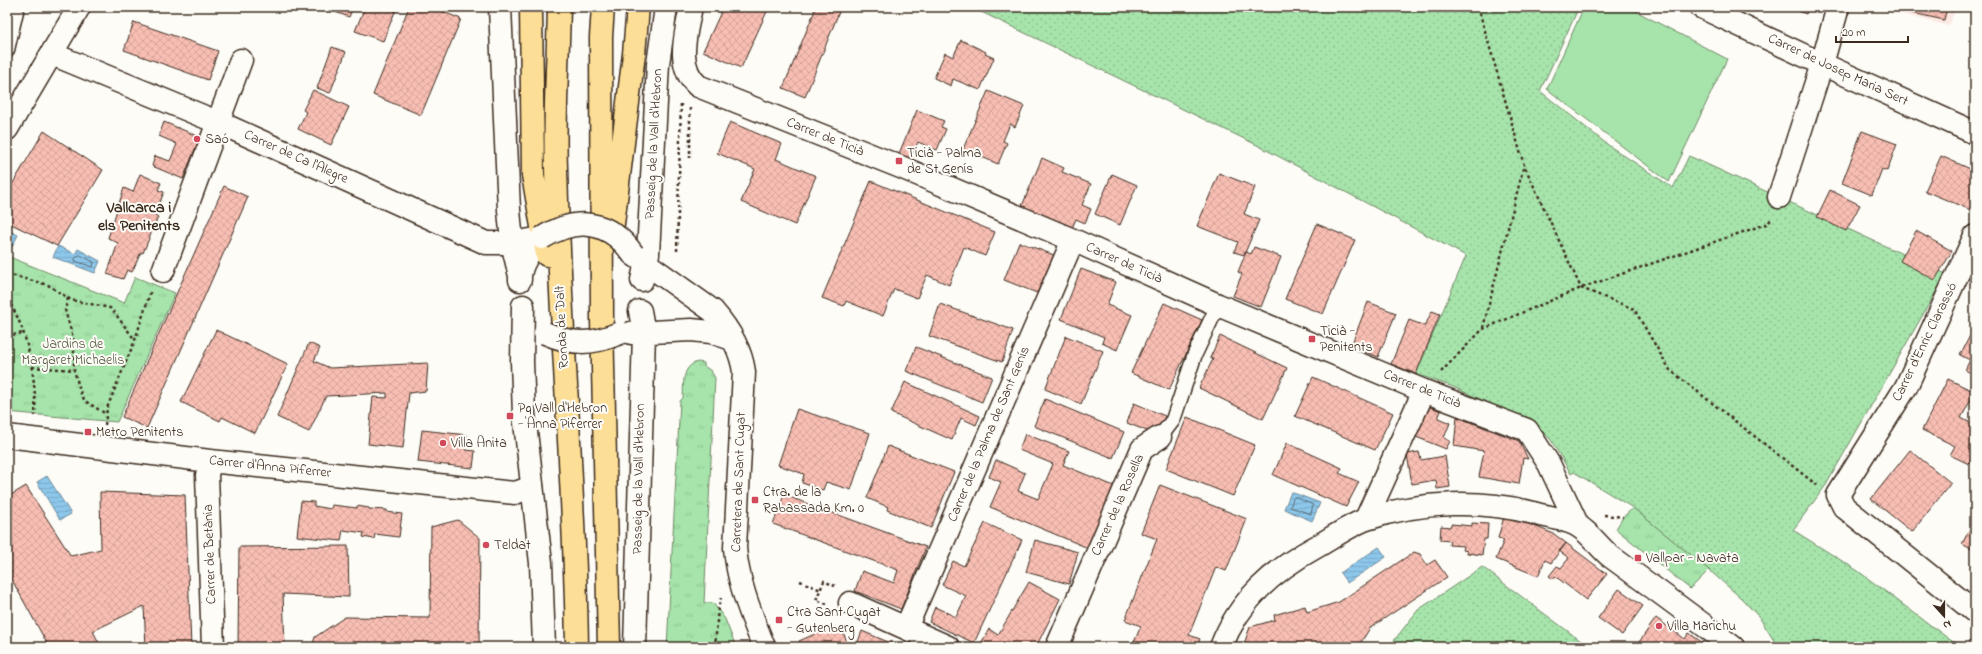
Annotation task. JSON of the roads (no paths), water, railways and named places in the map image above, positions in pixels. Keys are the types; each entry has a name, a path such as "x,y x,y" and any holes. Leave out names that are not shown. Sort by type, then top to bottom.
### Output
{"highway":[{"path":"531,7 533,175 563,348"},
{"name":"Ronda de Dalt","path":"559,7 556,166 563,348 576,551 577,647"},
{"path":"603,7 601,37 602,319 609,647"},
{"path":"602,319 638,7"}],"street":[{"path":"7,129 79,7"},
{"path":"500,7 509,210 512,243 520,276 523,306 522,362 524,414 540,563 544,647"},
{"name":"Passeig de la Vall d'Hebron","path":"641,266 658,64 666,7"},
{"name":"Carrer de Ticià","path":"691,7 684,66 687,74 698,86 910,171 1073,240 1218,306 1424,391 1527,430 1548,464 1578,526"},
{"name":"Carrer de Josep Maria Sert","path":"1701,7 1822,64 1975,133"},
{"path":"1779,196 1822,64 1838,7"},
{"name":"Carrer de Ca l'Alegre","path":"52,54 217,122 486,243 512,243 540,240"},
{"path":"158,279 241,60"},
{"path":"520,276 527,257 540,240 564,227 594,225 614,233 641,266 640,311 620,333"},
{"name":"Carrer d'Enric Clarassó","path":"1975,236 1906,388 1838,495 1844,507 1975,612"},
{"name":"Carrer de la Palma de Sant Genís","path":"906,628 1073,240"},
{"name":"Carretera de Sant Cugat","path":"641,266 713,311 732,339 742,359 744,372 735,533 736,556 744,599 764,647"},
{"path":"523,306 533,324 545,333 563,341 601,341 620,333 691,330 711,332 732,339"},
{"name":"Passeig de la Vall d'Hebron","path":"635,647 644,333 640,311"},
{"path":"1366,519 1424,391"},
{"name":"Carrer d'Anna Piferrer","path":"7,436 210,461 515,493 532,487"},
{"name":"Carrer de la Rosella","path":"1057,647 1142,449 1160,437"},
{"name":"Carrer de Betània","path":"210,461 207,475 213,647"},
{"path":"1222,647 1233,622 1244,604 1273,574 1290,562 1366,519 1426,506 1480,505 1507,507 1578,526 1608,554 1733,647"},
{"path":"850,602 948,647"}],"lane":[{"path":"7,50 17,7"},
{"name":"Carrer de la Rosella","path":"1160,437 1173,420 1195,354 1218,306"}],"water":[{"path":"7,230 18,235 12,247 7,244"},
{"path":"58,246 75,254 78,249 100,261 95,273 53,257"},
{"path":"47,476 71,514 60,520 37,482"},
{"path":"1291,492 1320,503 1312,521 1284,509"},
{"path":"1379,547 1386,557 1347,583 1340,573"}],"place":[{"name":"Saó","path":"197,139"},
{"name":"Ticià - Palma de St Genís","path":"899,161"},
{"name":"Ticià - Penitents","path":"1312,339"},
{"name":"Pg Vall d'Hebron - Anna Piferrer","path":"510,416"},
{"name":"Metro Penitents","path":"88,432"},
{"name":"Villa Anita","path":"443,443"},
{"name":"Ctra. de la Rabassada Km. 0","path":"755,500"},
{"name":"Teldat","path":"486,545"},
{"name":"Vallpar - Navata","path":"1638,558"},
{"name":"Ctra Sant Cugat - Gutenberg","path":"779,620"},
{"name":"Villa Marichu","path":"1659,626"}],"district":[{"name":"Vallcarca i els Penitents","path":"139,217"}],"park label":[{"name":"Jardins de Margaret Michaelis","path":"73,352"}]}
